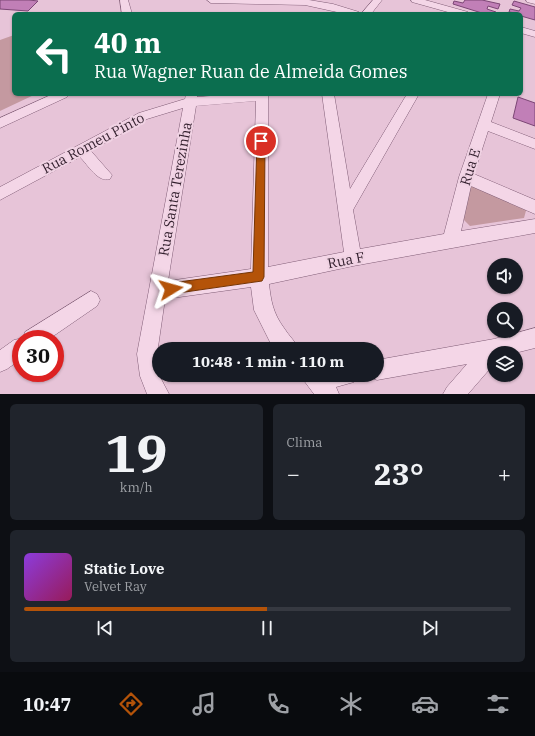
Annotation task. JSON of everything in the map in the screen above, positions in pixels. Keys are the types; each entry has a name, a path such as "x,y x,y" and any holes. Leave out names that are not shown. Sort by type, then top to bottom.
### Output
{"street":[{"path":"124,0 127,12"},
{"path":"262,0 262,12"},
{"path":"210,2 262,0 291,1 318,4 348,12"},
{"path":"368,12 378,0"},
{"path":"415,0 458,12"},
{"path":"530,0 535,1"},
{"path":"523,31 535,34"},
{"path":"0,123 59,96"},
{"name":"Rua Romeu Pinto","path":"0,194 143,116 191,98 238,96"},
{"path":"262,96 259,277 263,310 277,335 283,342"},
{"path":"329,96 353,258"},
{"path":"346,209 412,96"},
{"name":"Rua E","path":"450,242 466,177 493,96"},
{"name":"Rua Santa Terezinha","path":"158,394 150,376 148,354 157,291 191,98"},
{"path":"483,124 535,144"},
{"path":"81,149 105,175"},
{"path":"466,177 535,207"},
{"name":"Rua F","path":"157,291 259,277 353,258 535,226"},
{"path":"46,330 91,300"},
{"path":"505,346 535,338"},
{"path":"384,369 487,350"},
{"path":"0,362 12,353"},
{"path":"454,394 487,357"}],"shaded area":[{"path":"12,36 12,96 32,96 0,111 0,40"},
{"path":"472,183 527,207 524,218 470,226 463,219 462,209"}],"building":[{"path":"0,0 38,1 28,11 0,9"},
{"path":"465,0 482,0 500,4 498,9 488,6 487,9 496,12 479,12 453,4 454,1 463,3"},
{"path":"514,1 535,7 535,20 523,17 523,12 509,12 510,9 519,11 521,8 512,5"},
{"path":"518,97 535,103 535,126 513,118"}],"route":[{"path":"171,289 259,277 261,141"}]}
